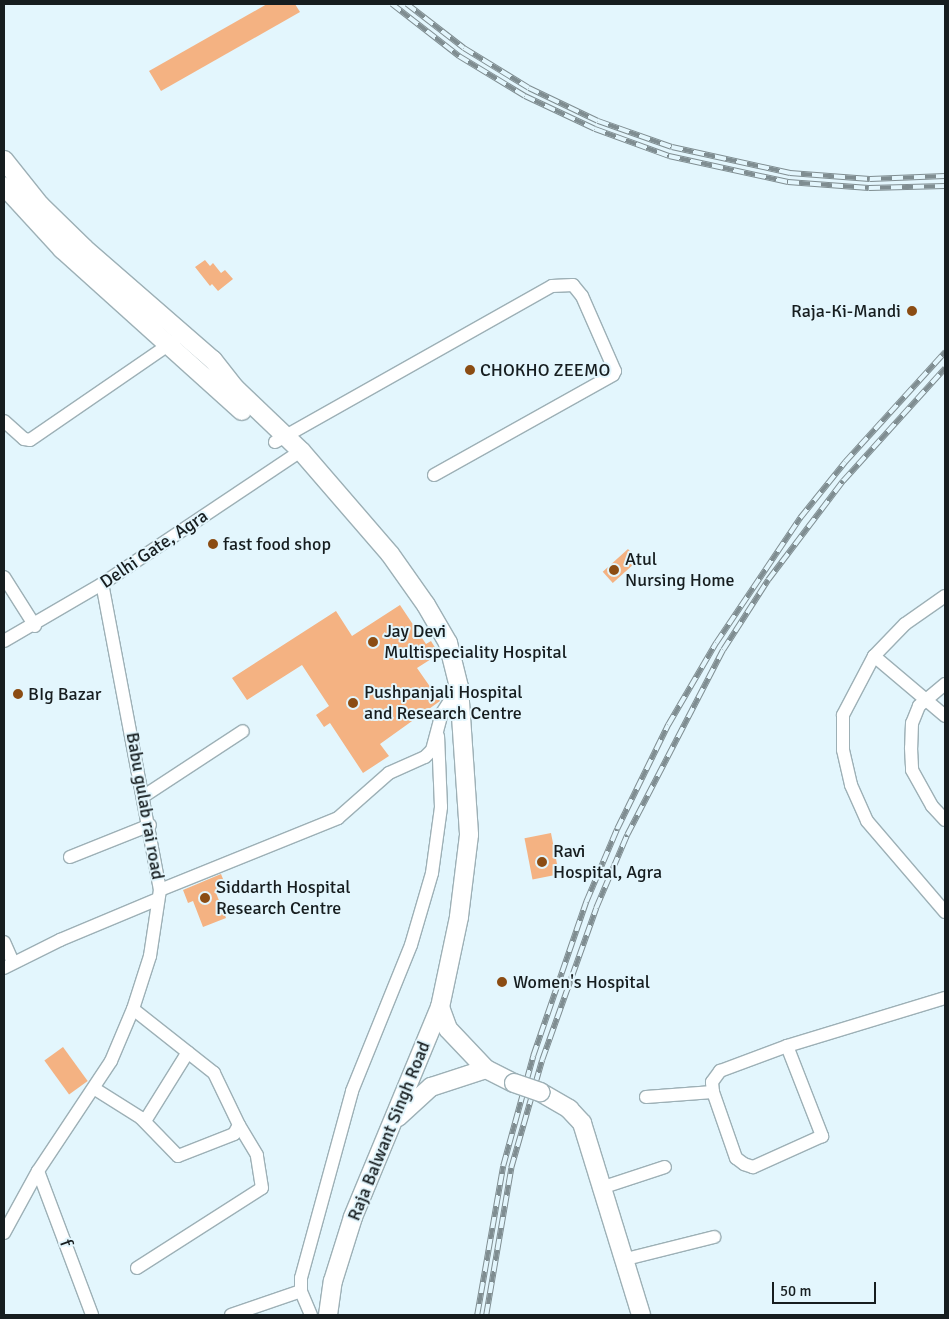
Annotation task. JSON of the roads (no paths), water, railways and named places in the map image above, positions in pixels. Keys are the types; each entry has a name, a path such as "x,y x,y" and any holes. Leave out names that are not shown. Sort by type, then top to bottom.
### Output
{"main road":[{"path":"4,160 40,205 123,293"},
{"path":"4,186 62,249 123,293 176,339 296,454"},
{"name":"Raja Balwant Singh Road","path":"296,454 313,465 390,554 426,605 452,653 459,687 469,835 459,918 440,1007 392,1122 376,1155 352,1217 333,1281 328,1315"},
{"path":"440,1007 448,1029 486,1069 514,1083 540,1092 576,1115 604,1187 641,1315"},
{"path":"392,1122 431,1087 486,1069"}],"street":[{"path":"279,438 552,286 573,285 586,304 614,371 613,375 434,474"},
{"path":"4,421 24,438 30,440 176,339"},
{"name":"Delhi Gate, Agra","path":"4,641 35,626 102,584 296,454"},
{"path":"4,577 35,626"},
{"name":"Babu gulab rai road","path":"4,1233 38,1171 95,1089 133,1010 150,956 159,895 150,826 102,584"},
{"path":"945,596 905,624 874,656 843,715 843,750 851,785 867,821 945,912"},
{"path":"874,656 945,716"},
{"path":"945,684 926,699 912,723 912,770 932,806 945,820"},
{"path":"311,1315 301,1292 302,1278 352,1091 411,944 432,873 441,806 438,736 442,713 459,687"},
{"path":"144,796 242,731"},
{"path":"4,942 8,965 159,895 330,822 389,773 425,757 438,736"},
{"path":"70,857 150,826"},
{"path":"786,1046 822,1134 818,1140 752,1167 736,1158 713,1092 712,1082 720,1071 786,1046 945,998"},
{"path":"133,1010 214,1073 239,1125 257,1155 262,1188 137,1268"},
{"path":"145,1121 188,1052"},
{"path":"95,1089 145,1121 178,1156 234,1134 239,1125"},
{"path":"646,1097 713,1092"},
{"path":"604,1187 665,1168"},
{"name":"f","path":"38,1171 92,1315"},
{"path":"626,1259 714,1237"},
{"path":"231,1315 301,1292"}],"railway":[{"path":"392,4 459,56 525,96 595,129 669,156 788,182 869,188 945,186"},
{"path":"407,4 464,48 529,88 598,121 672,147 790,173 870,179 945,176"},
{"path":"477,1315 503,1166 533,1056 586,902 617,829 668,725 716,643 800,518 845,462 945,352"},
{"path":"486,1315 511,1168 542,1060 596,908 627,835 723,650 768,580 843,481 945,368"}],"place":[{"name":"Raja-Ki-Mandi","path":"912,311"},
{"name":"CHOKHO ZEEMO","path":"470,370"},
{"name":"fast food shop","path":"213,544"},
{"name":"Atul Nursing Home","path":"614,570"},
{"name":"Jay Devi Multispeciality Hospital","path":"373,642"},
{"name":"BIg Bazar","path":"18,694"},
{"name":"Pushpanjali Hospital and Research Centre","path":"353,703"},
{"name":"Ravi Hospital, Agra","path":"542,862"},
{"name":"Siddarth Hospital Research Centre","path":"205,898"},
{"name":"Women's Hospital","path":"502,982"}]}
